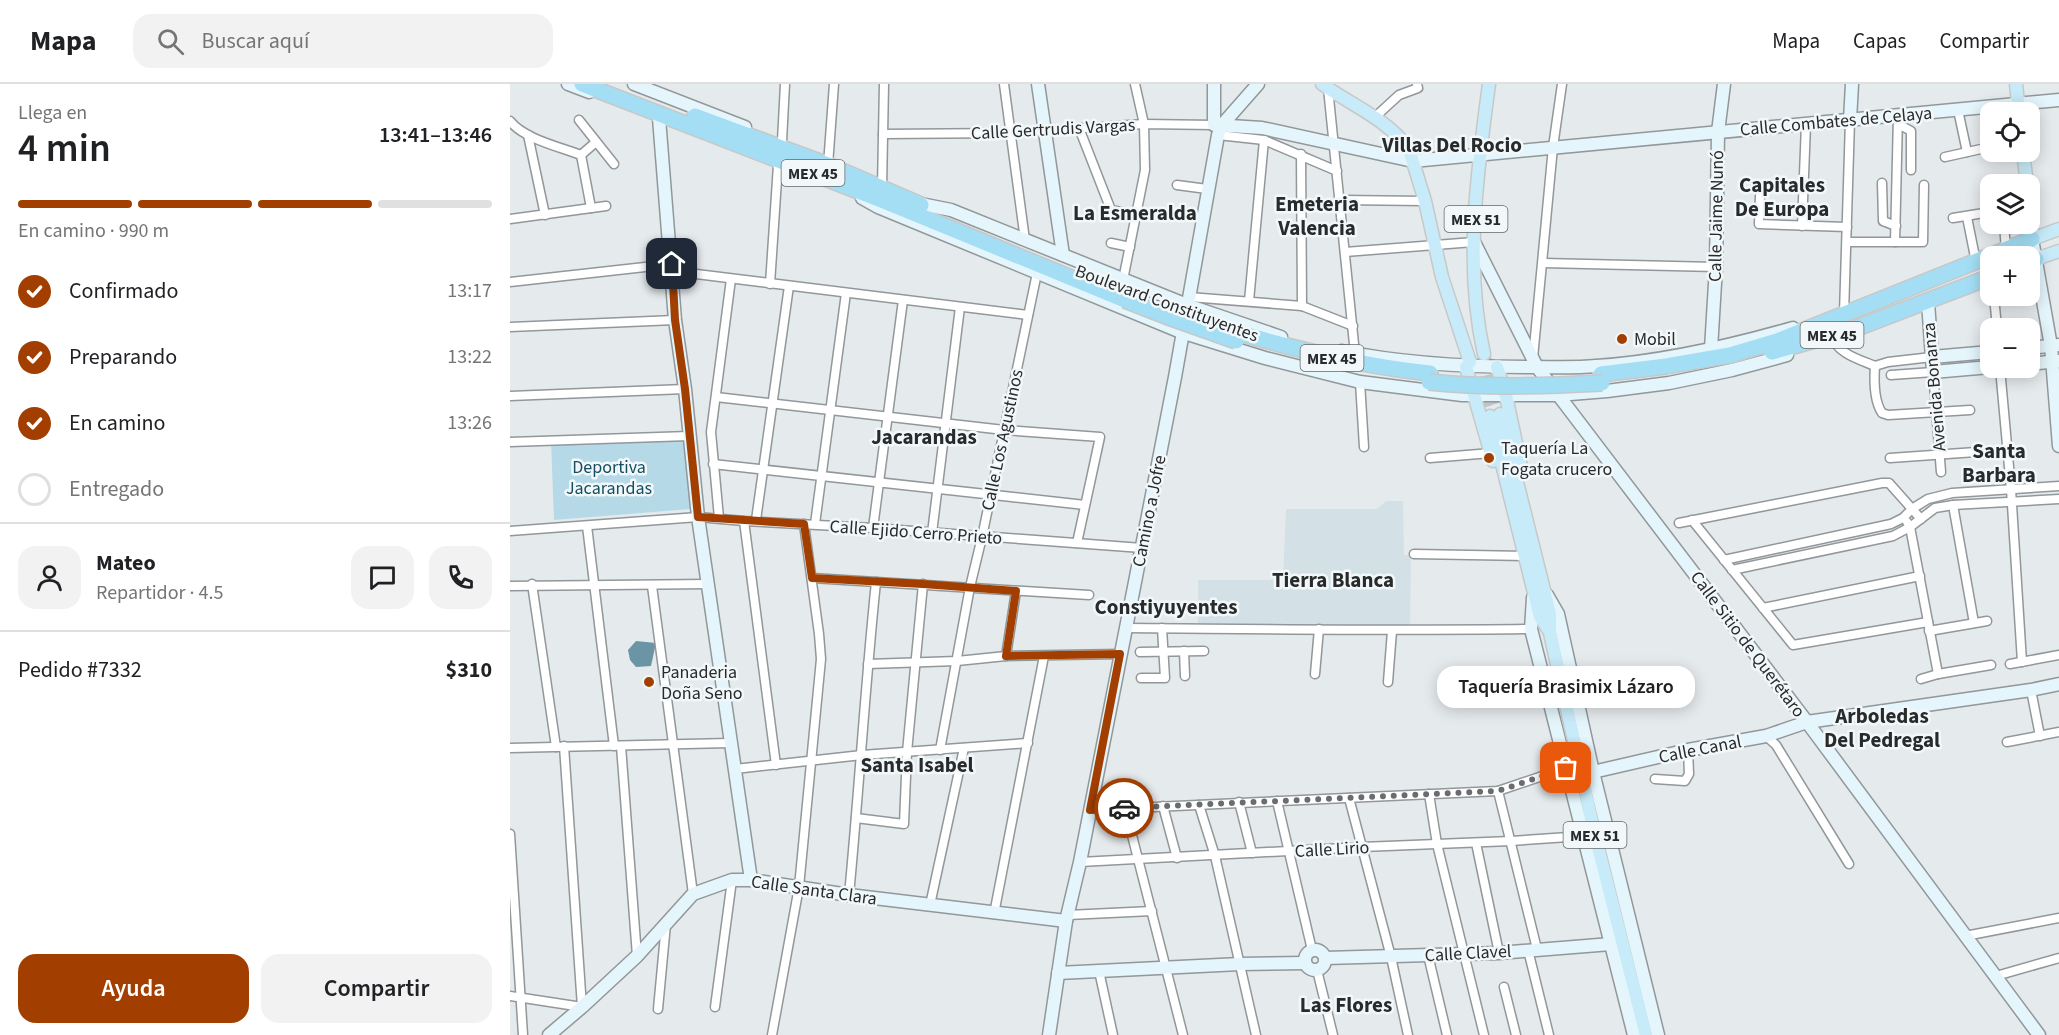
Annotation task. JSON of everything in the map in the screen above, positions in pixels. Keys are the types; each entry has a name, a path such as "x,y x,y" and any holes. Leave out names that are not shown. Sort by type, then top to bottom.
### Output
{"highway":[{"name":"Boulevard Constituyentes","path":"582,84 788,160 882,188 1042,266"},
{"name":"Boulevard Constituyentes","path":"604,84 788,160"},
{"name":"Boulevard Constituyentes","path":"828,172 879,199 1203,330 1267,350 1353,371 1463,385 1510,386 1602,382 1730,355 1777,341 1980,260"},
{"name":"Boulevard Constituyentes","path":"2015,246 2032,239"},
{"name":"Boulevard Constituyentes","path":"1667,370 1731,363 1832,338 1980,281"}],"main road":[{"name":"MEX 51","path":"1484,354 1474,300 1474,242 1480,154 1489,84"},
{"path":"2016,84 2018,102"},
{"name":"MEX 51","path":"1325,86 1375,117 1409,149 1425,201 1442,277"},
{"name":"Boulevard Constituyentes","path":"2032,239 2059,229"},
{"path":"2032,234 2032,239"},
{"path":"2040,258 2059,251"},
{"path":"1468,364 1474,395 1511,522 1521,538"},
{"path":"1497,367 1506,396 1537,537 1537,564"},
{"name":"MEX 51","path":"1539,589 1521,538 1495,415 1537,564 1539,589 1540,617 1550,633 1595,835 1646,1035"}],"street":[{"path":"568,84 659,118 788,160"},
{"path":"634,84 782,141"},
{"path":"770,284 788,160 782,141 785,84"},
{"path":"828,172 834,84"},
{"path":"882,188 884,84"},
{"path":"1004,84 1025,240"},
{"path":"1038,84 1064,255"},
{"path":"1123,280 1145,170 1144,124 1135,84"},
{"name":"Camino a Jofre","path":"1049,1035 1067,918 1142,548 1188,301 1218,128 1214,84"},
{"path":"1218,128 1258,84"},
{"path":"1375,117 1399,95 1418,88 1417,84"},
{"path":"1535,362 1553,147 1562,84"},
{"name":"Calle Jaime Nunó","path":"1711,349 1716,267 1718,132 1724,84"},
{"path":"916,203 951,210 1145,289 1188,301 1271,334 1355,354 1401,361 1497,367 1535,362 1597,366 1666,358 1711,349 1844,314 1852,84"},
{"path":"1325,86 1334,143 1355,354"},
{"name":"Calle Combates de Celaya","path":"2040,104 2059,100"},
{"name":"Calle Combates de Celaya","path":"1218,128 1262,128 1413,161 1850,120 1898,120 1958,110 1980,109"},
{"path":"1958,110 1967,152"},
{"path":"659,118 675,320 685,389 698,517 751,880"},
{"path":"579,120 614,164"},
{"path":"1898,120 1911,131 1911,170"},
{"path":"1896,242 1898,120"},
{"path":"510,121 515,128 528,135 581,155"},
{"name":"Calle Gertrudis Vargas","path":"883,134 1046,132 1144,124 1218,128 1264,140 1337,171"},
{"path":"1802,226 1806,124"},
{"path":"1079,128 1111,210 1136,215"},
{"path":"528,135 545,215"},
{"path":"1249,301 1264,140"},
{"path":"581,155 596,142"},
{"path":"1945,157 1980,149"},
{"path":"1301,154 1302,306"},
{"path":"581,155 591,208"},
{"path":"1882,183 1883,221 1896,226"},
{"path":"1177,184 1207,189"},
{"path":"1847,242 1923,242 1924,184"},
{"path":"1761,196 1759,224 1847,227"},
{"path":"1340,200 1425,201"},
{"path":"510,219 606,206"},
{"path":"1953,218 1980,214"},
{"path":"1967,217 1976,262"},
{"path":"2032,239 2032,246"},
{"path":"1345,252 1474,242"},
{"name":"Calle Sitio de Querétaro","path":"1474,242 1535,362 1558,395 1807,722 2039,1035"},
{"path":"1111,243 1130,247"},
{"path":"1543,263 1716,267"},
{"path":"1042,266 1132,313 1182,332 1265,358 1359,382 1474,395 1558,395 1669,383 1732,370 1804,350 1832,338 1846,354 1875,366 1888,362 1980,353"},
{"name":"Calle Los Agustinos","path":"940,750 970,587 1028,315 1042,266"},
{"path":"510,282 672,267 731,279 1028,315"},
{"path":"1442,277 1442,293 1468,364"},
{"path":"719,518 711,432 731,279"},
{"path":"756,520 789,286"},
{"path":"2040,287 2055,345 2059,446"},
{"path":"1132,313 1143,303 1145,289"},
{"path":"815,524 846,293"},
{"path":"873,528 903,300"},
{"path":"1188,301 1249,301 1302,306 1353,326"},
{"name":"Avenida Bonanza","path":"1928,302 1941,472"},
{"path":"932,533 960,307"},
{"path":"510,327 675,320"},
{"path":"2040,347 2055,345"},
{"path":"2040,363 2056,361"},
{"path":"1875,366 1877,406 1882,413 1888,415 1970,410"},
{"path":"1891,375 1980,368"},
{"path":"2001,378 2012,502 2022,662"},
{"path":"1359,382 1364,447"},
{"path":"510,396 685,389"},
{"path":"716,397 945,424 1100,437 1077,543"},
{"path":"510,442 689,436"},
{"path":"1890,458 1976,452"},
{"path":"1430,458 1491,453"},
{"path":"713,464 1085,505"},
{"path":"1679,523 1882,483 1889,483 1921,519"},
{"path":"1724,560 1878,528 1903,518 1928,499 1952,493 2059,486"},
{"path":"1732,570 1893,536 1910,527 1935,508 2059,499"},
{"path":"1953,505 1974,623"},
{"name":"Calle Ejido Cerro Prieto","path":"510,531 698,517 1142,548"},
{"path":"1903,518 1910,527 1938,674"},
{"path":"1692,520 1792,645 1929,626 1987,621"},
{"path":"744,521 776,765"},
{"path":"772,1035 799,887 821,659 804,524"},
{"path":"587,526 618,746 638,956"},
{"path":"1414,554 1526,556"},
{"path":"1763,608 1920,576"},
{"path":"812,578 1089,595"},
{"path":"849,895 876,582"},
{"path":"856,818 904,824 907,752 923,584"},
{"path":"515,997 582,1007 560,746 532,585"},
{"path":"510,586 709,585"},
{"path":"652,586 693,894"},
{"path":"1539,589 1531,629 1634,1035"},
{"path":"1539,589 1558,614 1593,772 1658,1035"},
{"path":"1006,656 1016,591"},
{"path":"1126,628 1392,631 1531,629"},
{"path":"1141,678 1165,678 1162,628"},
{"path":"1315,674 1319,629"},
{"path":"1388,682 1392,631"},
{"path":"1184,651 1185,676"},
{"path":"1140,652 1204,651"},
{"path":"868,664 957,661 1006,656 1120,654"},
{"path":"2010,664 2059,655"},
{"path":"993,914 1044,656"},
{"path":"1921,679 1991,665"},
{"name":"Calle Canal","path":"1593,772 1688,750 1766,736 1807,722 2059,684"},
{"path":"2031,690 2040,736"},
{"path":"2007,742 2059,732"},
{"path":"1766,736 1776,745 1849,864"},
{"path":"510,748 730,743"},
{"path":"735,769 862,755 1028,743"},
{"path":"930,905 964,748"},
{"path":"1655,779 1685,781 1689,774 1688,750"},
{"path":"1090,810 1498,791 1566,768"},
{"path":"1498,791 1549,1035"},
{"path":"1429,794 1437,844 1484,1035"},
{"path":"1349,798 1408,1035"},
{"path":"1277,801 1312,950"},
{"path":"1239,802 1252,853"},
{"path":"1199,805 1215,856 1256,1035"},
{"path":"1163,806 1177,858"},
{"path":"1125,808 1184,1035"},
{"path":"510,834 515,997 523,1035"},
{"name":"Calle Lirio","path":"1080,862 1362,847 1510,842 1583,836"},
{"path":"1476,843 1499,953"},
{"path":"715,1007 732,880"},
{"name":"Calle Santa Clara","path":"549,1035 638,956 693,894 732,880 751,880 993,914 1067,918"},
{"path":"1067,918 1152,911"},
{"path":"1965,936 2059,918"},
{"path":"658,1009 666,924"},
{"name":"Calle Clavel","path":"1325,958 1499,953 1611,944"},
{"path":"1058,973 1305,963 1312,970 1317,970 1325,963 1325,958 1323,953 1312,950 1305,958 1305,963"},
{"path":"1428,955 1447,1035"},
{"path":"1996,976 2059,958"},
{"path":"1317,970 1333,1035"},
{"path":"1099,971 1113,1035"},
{"path":"1504,987 1516,1035"}],"shaded area":[{"path":"1386,501 1403,501 1404,555 1411,555 1410,627 1198,624 1198,580 1283,580 1286,509 1377,509"},
{"path":"636,641 656,643 651,666 636,667 630,660 628,650"}],"green space":[{"name":"Deportiva Jacarandas","path":"684,439 691,509 554,520 551,441"}],"tunnel":[{"path":"1485,357 1500,414"},
{"path":"1470,362 1480,382 1490,416"}],"way so far":[{"path":"1124,808 1498,791 1566,768"}],"place":[{"name":"Mobil","path":"1622,339"},
{"name":"Taquería La Fogata crucero","path":"1489,458"},
{"name":"Panaderia Doña Seno","path":"649,682"},
{"name":"Taquería Brasimix Lázaro","path":"1566,768"}],"district":[{"name":"Villas Del Rocio","path":"1452,145"},
{"name":"Capitales De Europa","path":"1782,197"},
{"name":"La Esmeralda","path":"1135,213"},
{"name":"Emeteria Valencia","path":"1317,216"},
{"name":"Jacarandas","path":"924,437"},
{"name":"Santa Barbara","path":"1999,463"},
{"name":"Tierra Blanca","path":"1333,580"},
{"name":"Constiyuyentes","path":"1166,607"},
{"name":"Arboledas Del Pedregal","path":"1882,728"},
{"name":"Santa Isabel","path":"917,765"},
{"name":"Las Flores","path":"1346,1005"}],"route":[{"path":"672,264 675,320 685,389 698,517 804,524 812,578 1016,591 1006,656 1120,654 1090,810 1124,808"}]}
